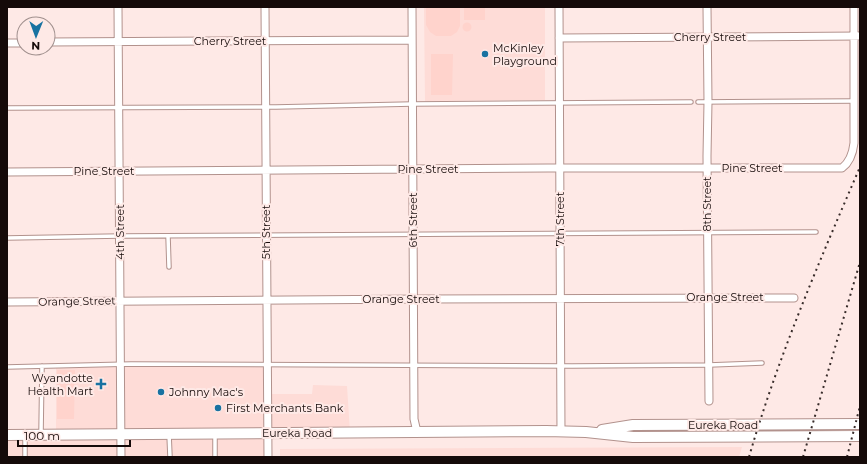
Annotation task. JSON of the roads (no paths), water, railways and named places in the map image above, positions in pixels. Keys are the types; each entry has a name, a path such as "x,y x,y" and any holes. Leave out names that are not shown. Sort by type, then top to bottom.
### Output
{"main road":[{"name":"Eureka Road","path":"586,432 633,425 860,424"},
{"name":"Eureka Road","path":"7,435 586,432 633,437 860,436"}],"street":[{"name":"4th Street","path":"118,7 121,457"},
{"name":"5th Street","path":"265,7 268,457"},
{"name":"6th Street","path":"412,7 414,419 417,432"},
{"name":"7th Street","path":"559,7 561,432"},
{"name":"8th Street","path":"707,7 707,168 710,401"},
{"path":"854,7 857,36 854,101"},
{"name":"Cherry Street","path":"559,38 857,36"},
{"name":"Cherry Street","path":"56,42 412,40"},
{"name":"Pine Street","path":"7,172 560,168 842,168 850,160 854,148 854,101"},
{"name":"Orange Street","path":"7,302 709,297 794,298"}],"lane":[{"path":"698,102 854,101"},
{"path":"7,108 265,107 412,104 691,102"},
{"path":"7,238 816,232"},
{"path":"168,236 169,267"},
{"path":"7,367 121,364 561,366 709,365 762,363"},
{"path":"41,434 42,366"},
{"path":"215,433 215,457"},
{"path":"169,434 170,457"},
{"path":"25,435 25,457"}],"railway":[{"path":"749,457 760,420 786,346 860,167"},
{"path":"803,457 860,262"},
{"path":"847,457 860,406"}],"place":[{"name":"McKinley Playground","path":"485,54"},
{"name":"Wyandotte Health Mart","path":"101,384"},
{"name":"Johnny Mac's","path":"161,392"},
{"name":"First Merchants Bank","path":"218,408"}]}
